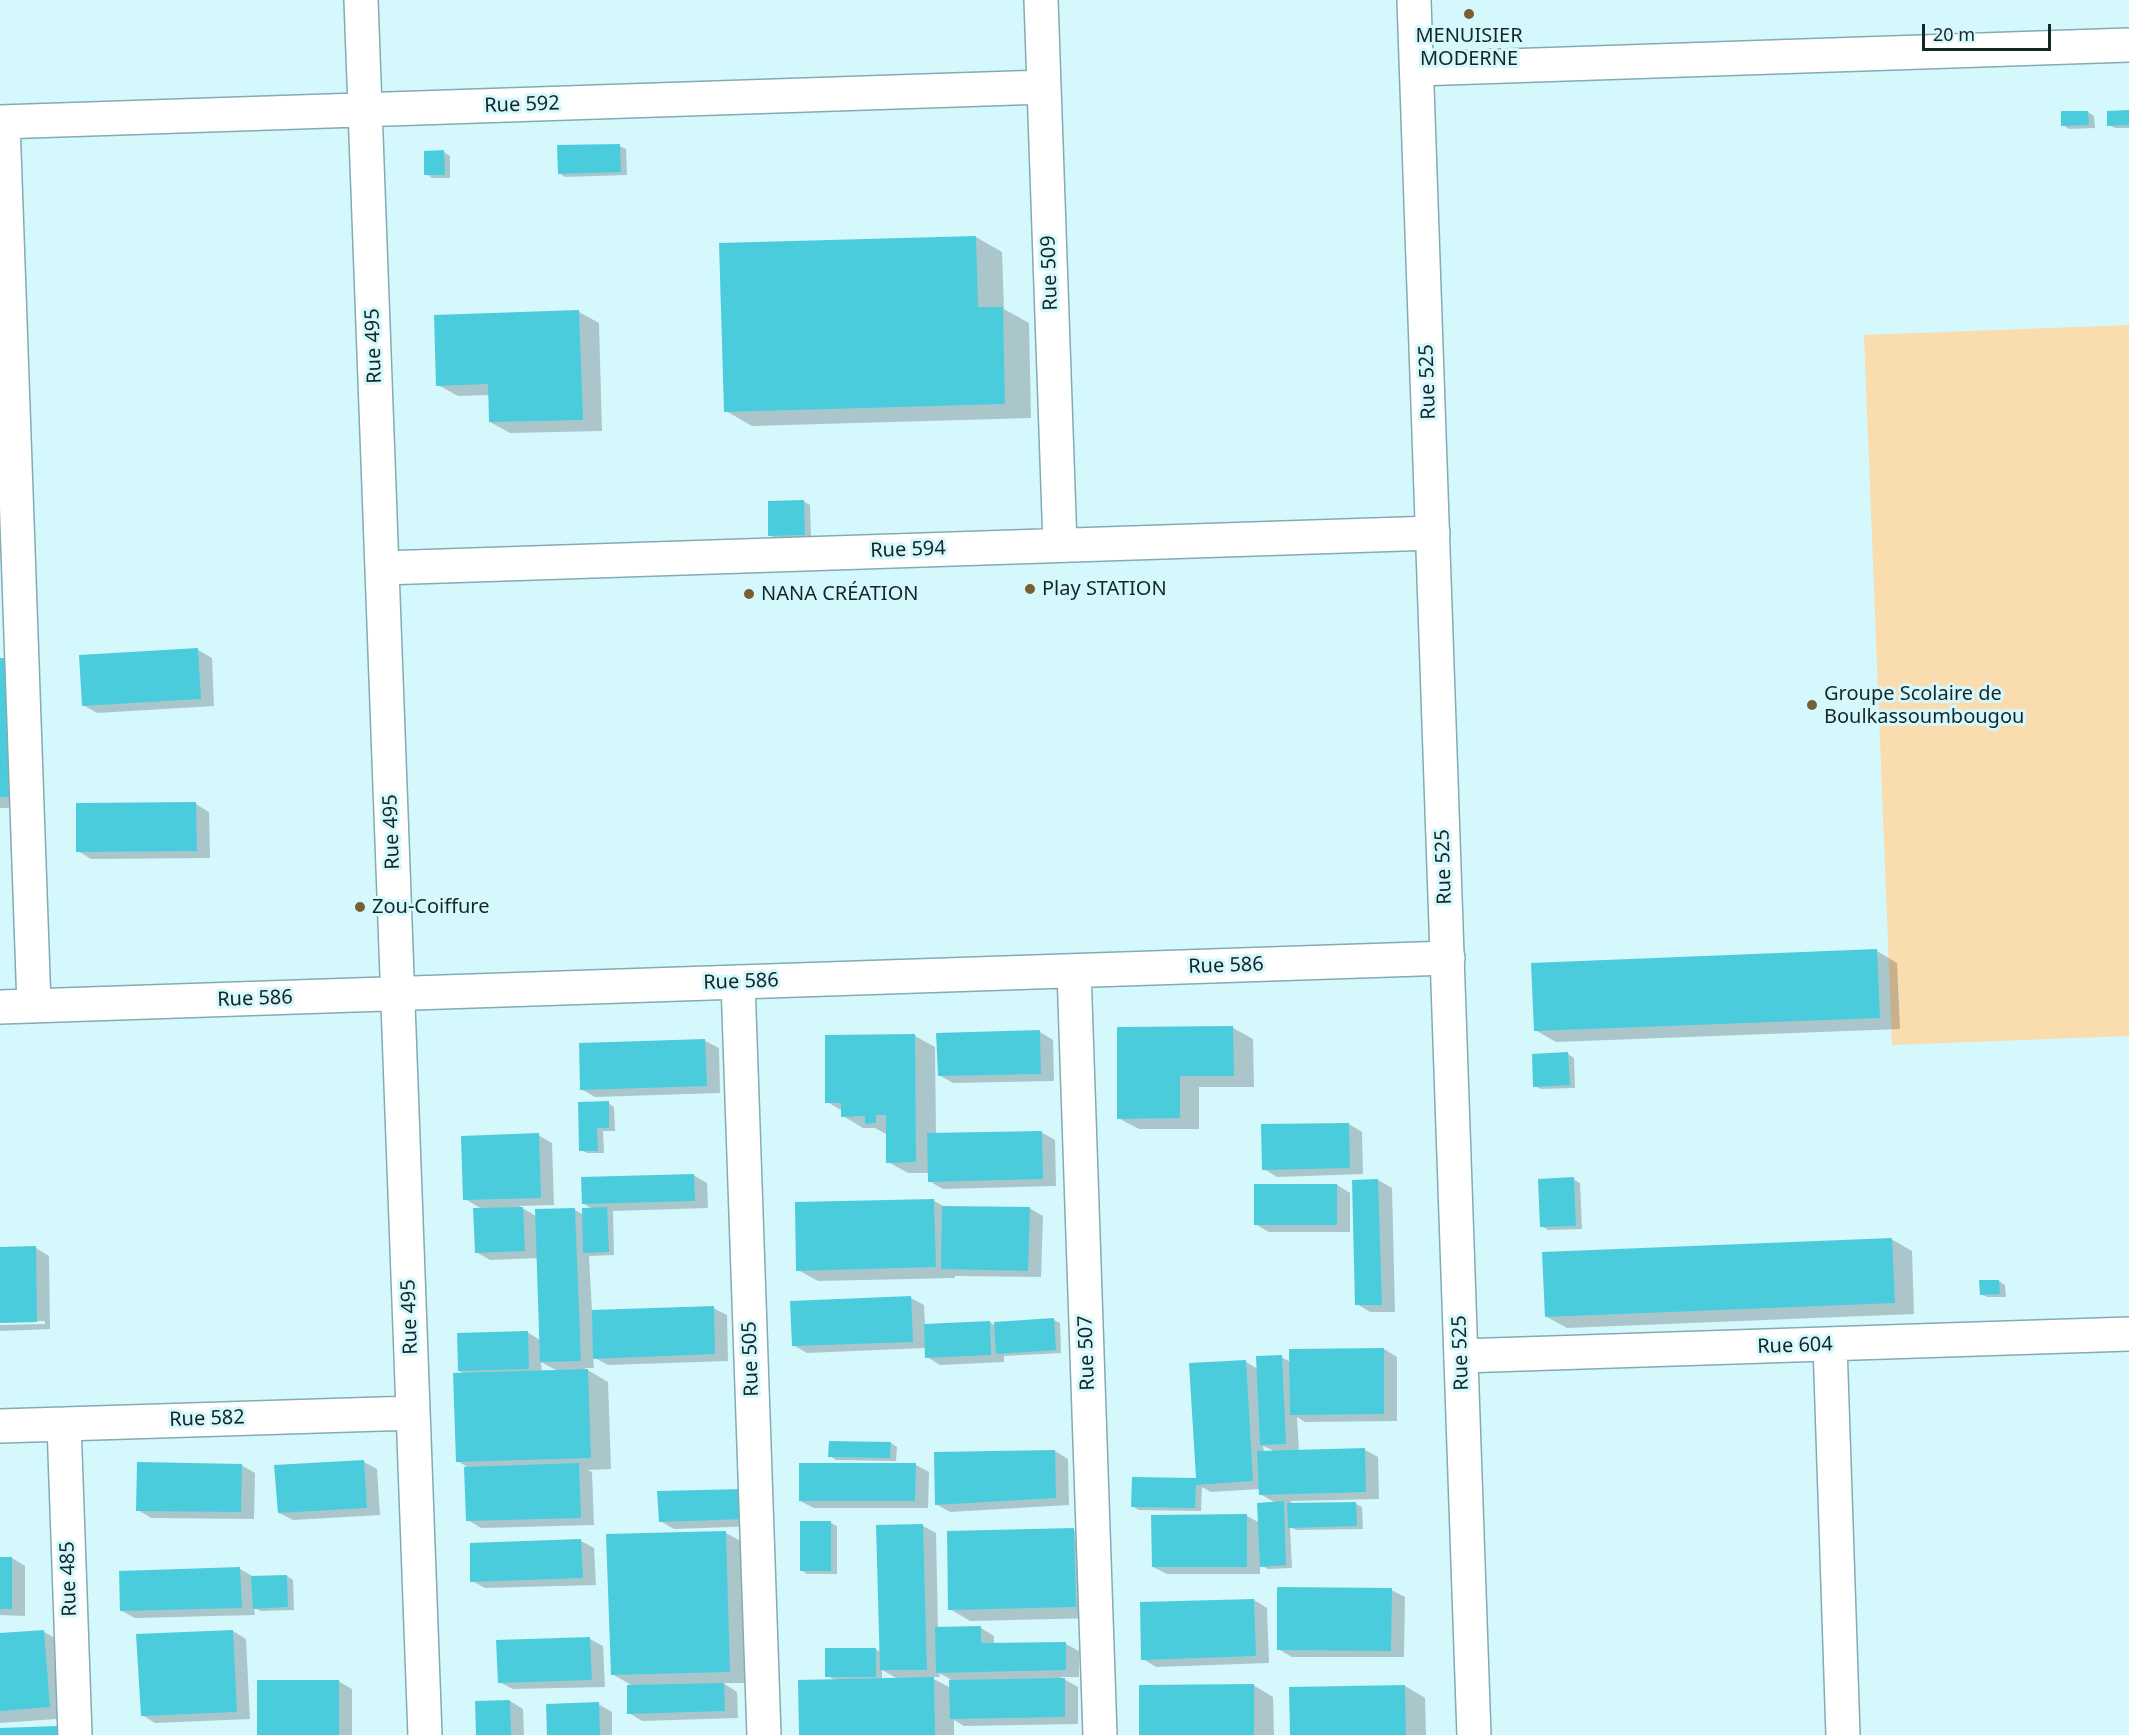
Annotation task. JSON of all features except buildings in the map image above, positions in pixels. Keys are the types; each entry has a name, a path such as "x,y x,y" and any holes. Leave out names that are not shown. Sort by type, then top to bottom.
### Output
{"street":[{"name":"Rue 495","path":"361,0 425,1735"},
{"name":"Rue 509","path":"1041,0 1060,545"},
{"name":"Rue 525","path":"1414,0 1474,1735"},
{"path":"1417,69 2129,45"},
{"name":"Rue 592","path":"2,122 1044,87"},
{"path":"2,122 34,1006"},
{"name":"Rue 594","path":"383,568 1433,532"},
{"name":"Rue 586","path":"0,1007 1448,958"},
{"name":"Rue 507","path":"1074,971 1100,1735"},
{"name":"Rue 505","path":"738,982 764,1735"},
{"name":"Rue 604","path":"1461,1356 2129,1334"},
{"path":"1830,1344 1843,1735"},
{"name":"Rue 582","path":"0,1426 413,1413"},
{"name":"Rue 485","path":"64,1424 75,1735"}],"shaded area":[{"path":"2129,325 2129,1036 1892,1045 1864,335"}],"place":[{"name":"MENUISIER MODERNE","path":"1469,14"},
{"name":"Play STATION","path":"1030,589"},
{"name":"NANA CRÉATION","path":"749,594"},
{"name":"Groupe Scolaire de Boulkassoumbougou","path":"1812,705"},
{"name":"Zou-Coiffure","path":"360,907"}]}
